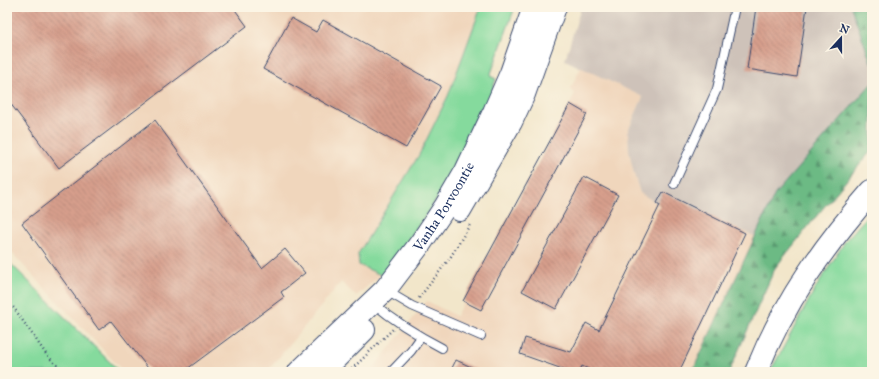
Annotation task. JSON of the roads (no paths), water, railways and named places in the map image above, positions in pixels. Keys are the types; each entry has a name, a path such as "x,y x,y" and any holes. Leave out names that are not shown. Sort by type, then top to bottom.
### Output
{"main road":[{"name":"Vanha Porvoontie","path":"322,372 384,300 445,207 466,171 511,73 534,7"},
{"name":"Vanha Porvoontie","path":"299,372 418,270 482,174 512,122 524,94 555,7"},
{"path":"756,372 774,332 797,289 842,225 872,191"}],"lane":[{"path":"674,184 717,89 735,7"},
{"path":"384,300 412,306 481,336"},
{"path":"384,300 398,323 442,348"},
{"path":"391,372 411,351 421,337"}]}
